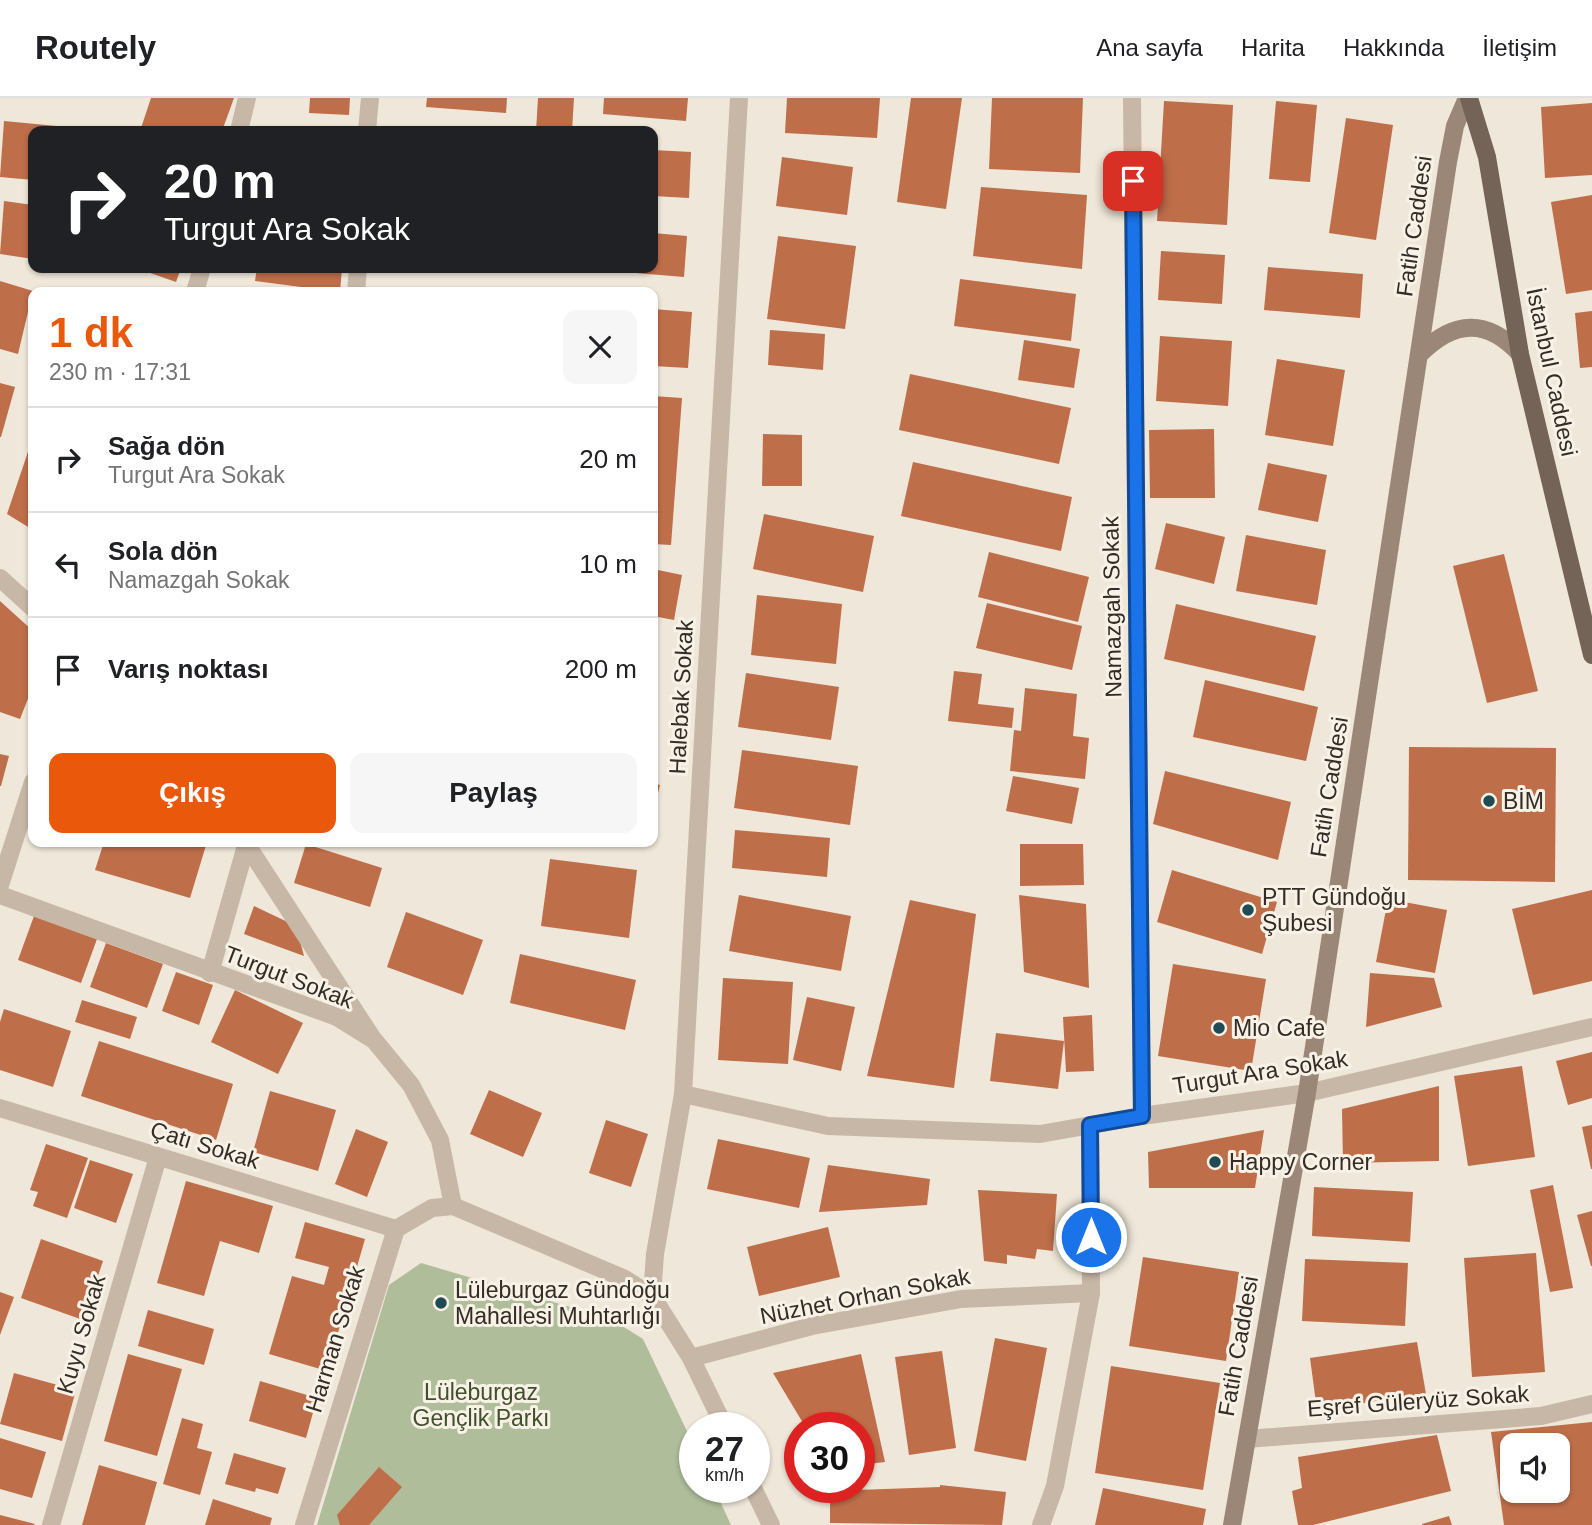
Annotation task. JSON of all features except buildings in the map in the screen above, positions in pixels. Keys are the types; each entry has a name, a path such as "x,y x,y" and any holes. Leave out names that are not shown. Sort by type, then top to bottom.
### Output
{"main road":[{"name":"Fatih Caddesi","path":"1232,1525 1307,1093 1448,162 1455,126 1468,98"},
{"name":"İstanbul Caddesi","path":"1468,98 1487,157 1520,354 1592,655"},
{"path":"1420,354 1444,334 1473,327 1499,336 1520,354"}],"street":[{"path":"240,126 247,98"},
{"path":"367,126 370,98"},
{"name":"Halebak Sokak","path":"652,1296 655,1254 682,1094 739,98"},
{"name":"Namazgah Sokak","path":"1132,98 1142,1116"},
{"path":"0,578 28,603"},
{"path":"0,885 28,798"},
{"path":"210,973 245,847"},
{"path":"249,847 374,1040"},
{"name":"Turgut Sokak","path":"0,895 337,1017 374,1040 411,1085 440,1140 453,1206"},
{"name":"Turgut Ara Sokak","path":"682,1094 828,1126 1040,1134 1142,1116 1307,1093 1592,1027"},
{"name":"Çatı Sokak","path":"0,1108 396,1229"},
{"path":"1041,1525 1055,1486 1091,1293 1090,1125"},
{"name":"Kuyu Sokak","path":"51,1525 158,1157"},
{"path":"396,1229 432,1209 453,1206 623,1278 652,1296 691,1358 717,1412"},
{"name":"Harman Sokak","path":"304,1525 396,1229"},
{"name":"Nüzhet Orhan Sokak","path":"691,1358 812,1326 961,1299 1091,1293"},
{"name":"Eşref Güleryüz Sokak","path":"1247,1439 1541,1416 1592,1404"},
{"path":"760,1503 771,1525"}],"green space":[{"name":"Lüleburgaz Gençlik Parkı","path":"421,1263 611,1319 643,1339 679,1414 679,1503 721,1503 731,1525 317,1525 389,1285"}],"place":[{"name":"BİM","path":"1489,801"},
{"name":"PTT Gündoğu Şubesi","path":"1248,910"},
{"name":"Mio Cafe","path":"1219,1028"},
{"name":"Happy Corner","path":"1215,1162"},
{"name":"Lüleburgaz Gündoğu Mahallesi Muhtarlığı","path":"441,1303"}],"route":[{"path":"1091,1237 1090,1125 1142,1116 1133,181"}]}
